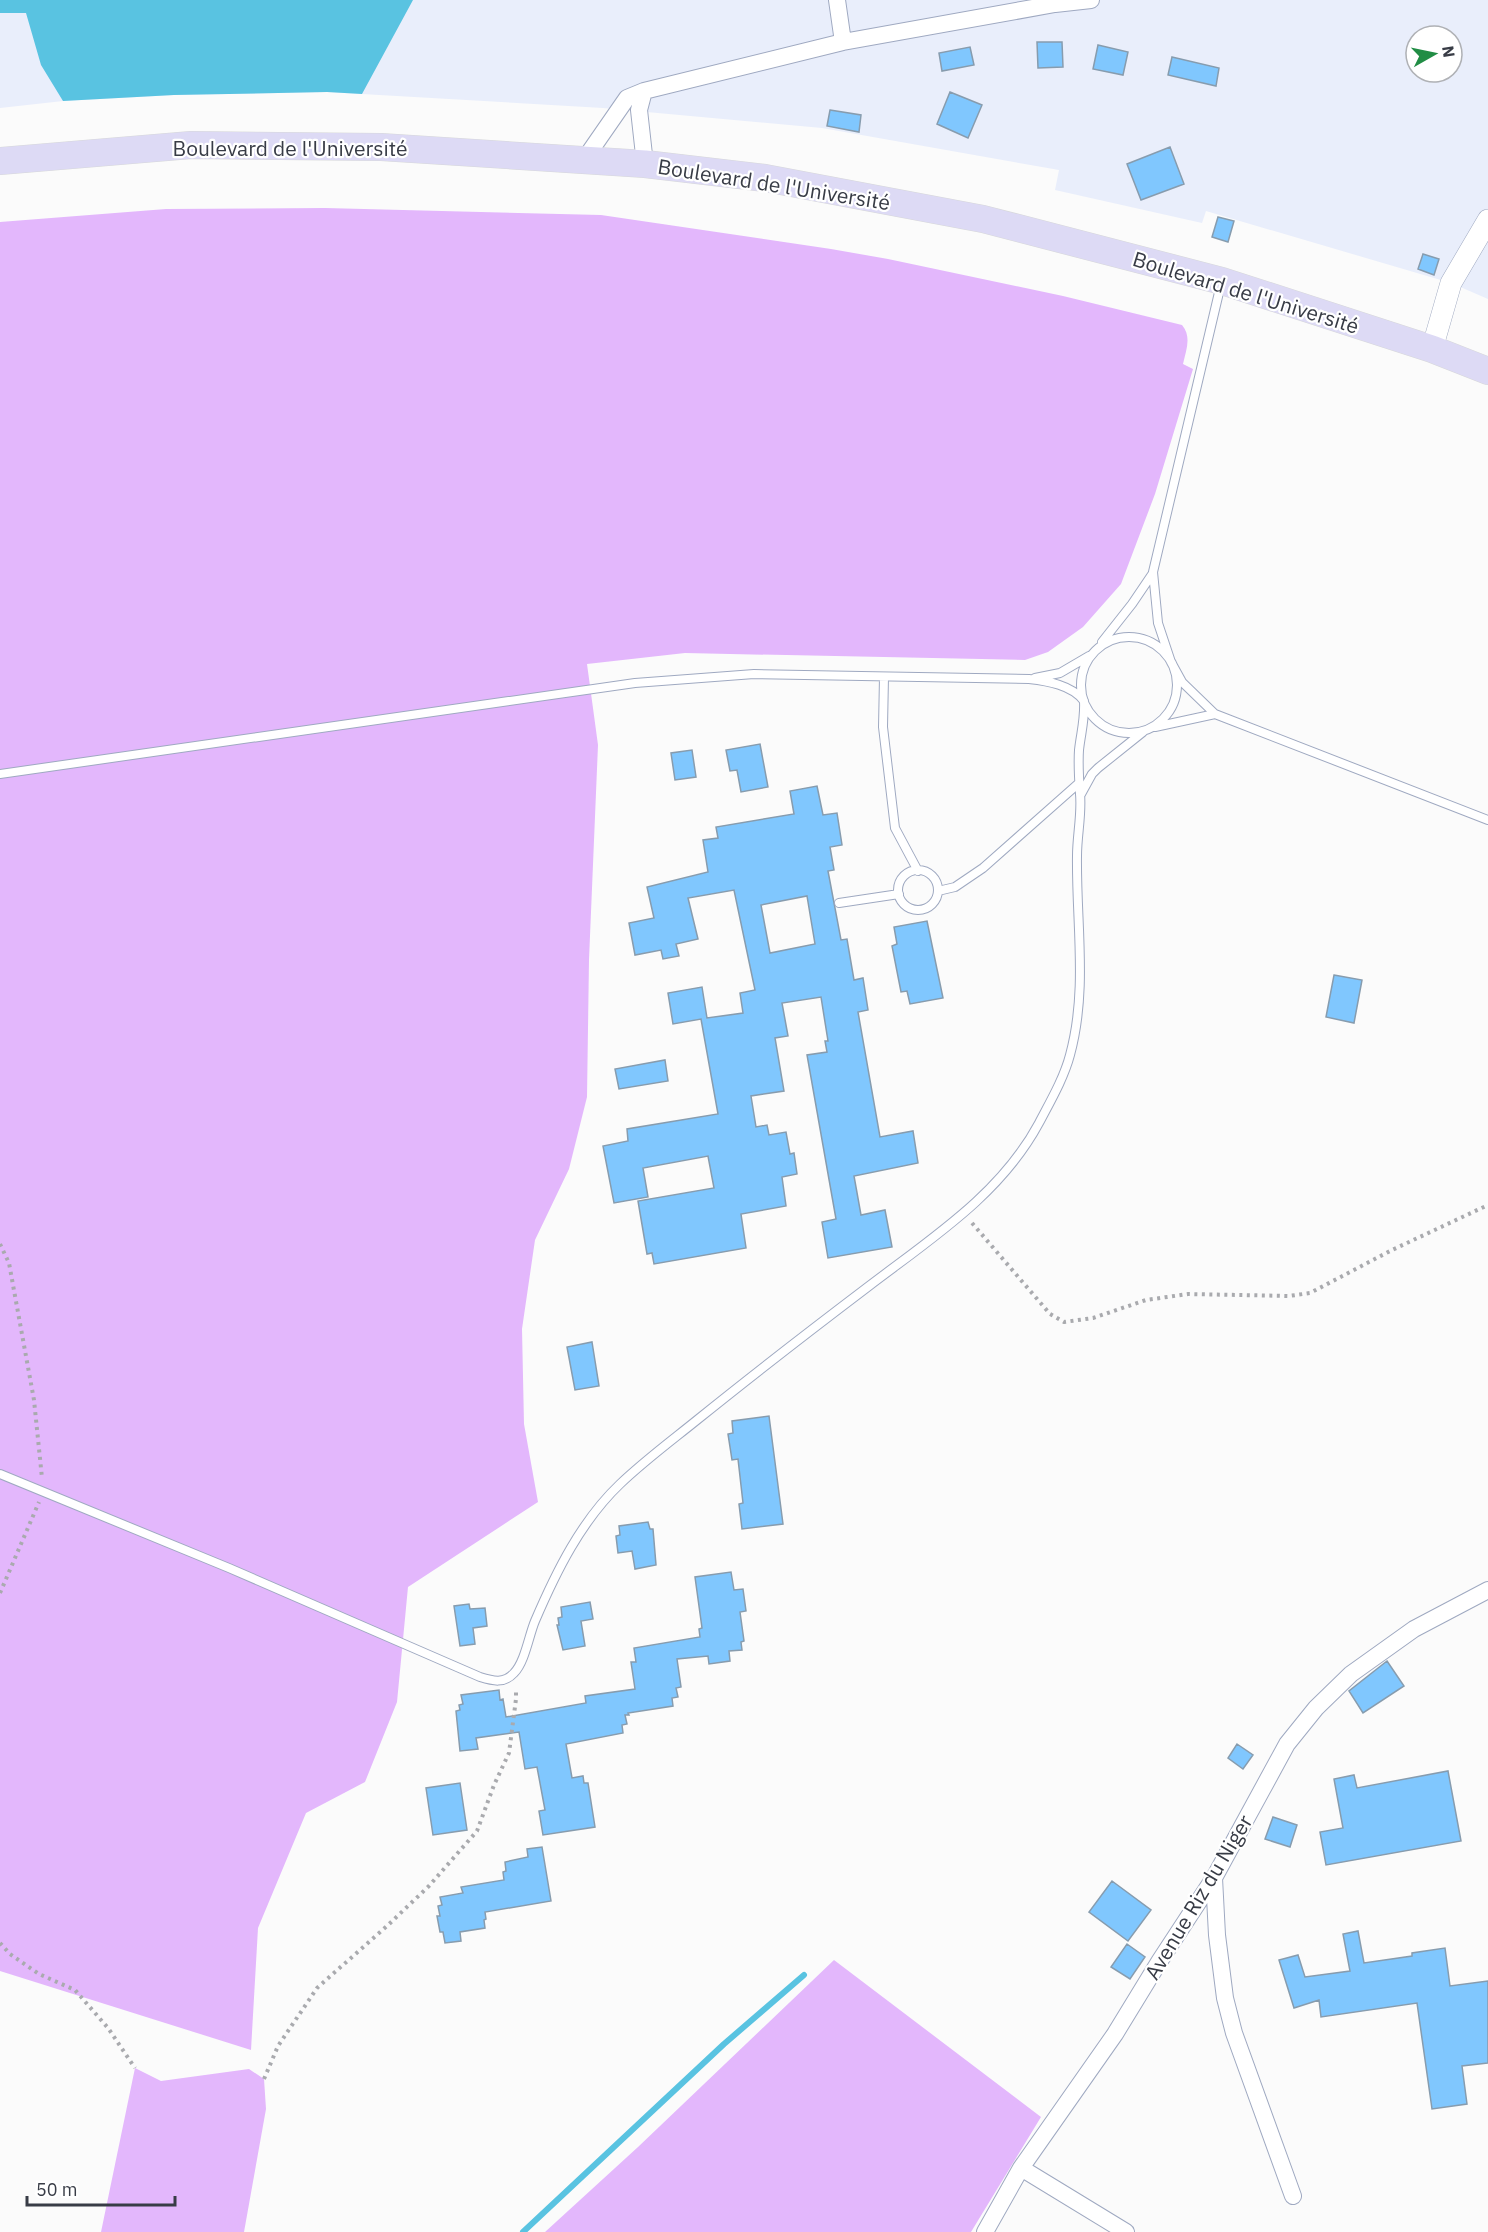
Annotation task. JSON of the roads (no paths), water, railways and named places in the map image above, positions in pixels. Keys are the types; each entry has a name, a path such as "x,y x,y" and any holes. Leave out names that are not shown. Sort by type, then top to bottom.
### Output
{"main road":[{"name":"Boulevard de l'Université","path":"0,160 191,144 381,147 645,164 765,178 983,219 1222,281 1432,349 1488,371"}],"street":[{"path":"837,0 843,42"},
{"path":"584,160 627,98 645,91 843,42 1054,2 1091,0"},
{"path":"645,91 639,110 645,164"},
{"path":"1432,349 1451,283 1488,220"},
{"name":"Avenue Riz du Niger","path":"985,2232 1021,2168 1115,2034 1214,1878 1287,1744 1333,1690 1351,1674 1414,1629 1488,1590"},
{"path":"1214,1878 1217,1935 1225,1998 1234,2033 1293,2196"},
{"path":"1021,2168 1126,2232"}],"lane":[{"path":"1080,794 1098,768 1161,720 1175,699 1176,674 1158,623 1153,572 1222,281"},
{"path":"0,1474 281,1590 480,1677 494,1681 504,1680 514,1673 520,1664 544,1600 564,1558 605,1498 641,1465 763,1366 836,1314 963,1214 1006,1173 1037,1127 1070,1057 1080,1006 1077,855 1080,794 1079,747 1084,728 1084,701 1081,684 1085,666 1094,652 1127,611 1153,572"},
{"path":"1029,679 1060,672 1082,661 1113,639 1135,637 1156,645 1171,662 1182,682 1215,714 1488,820"},
{"path":"0,774 635,683 754,674 1029,679 1067,688 1081,697 1097,720 1117,731 1140,731 1215,714"},
{"path":"884,677 883,727 895,828 918,871"},
{"path":"938,891 955,887 983,868 1078,783"},
{"path":"914,870 931,874 938,891 936,899 930,906 922,910 913,910 905,906 899,894 900,881 914,870"},
{"path":"839,903 899,894"}],"water":[{"path":"0,0 413,0 362,94 327,92 174,95 63,101 41,65 26,13 0,13"}],"waterway":[{"path":"523,2232 724,2044 804,1975"}]}
